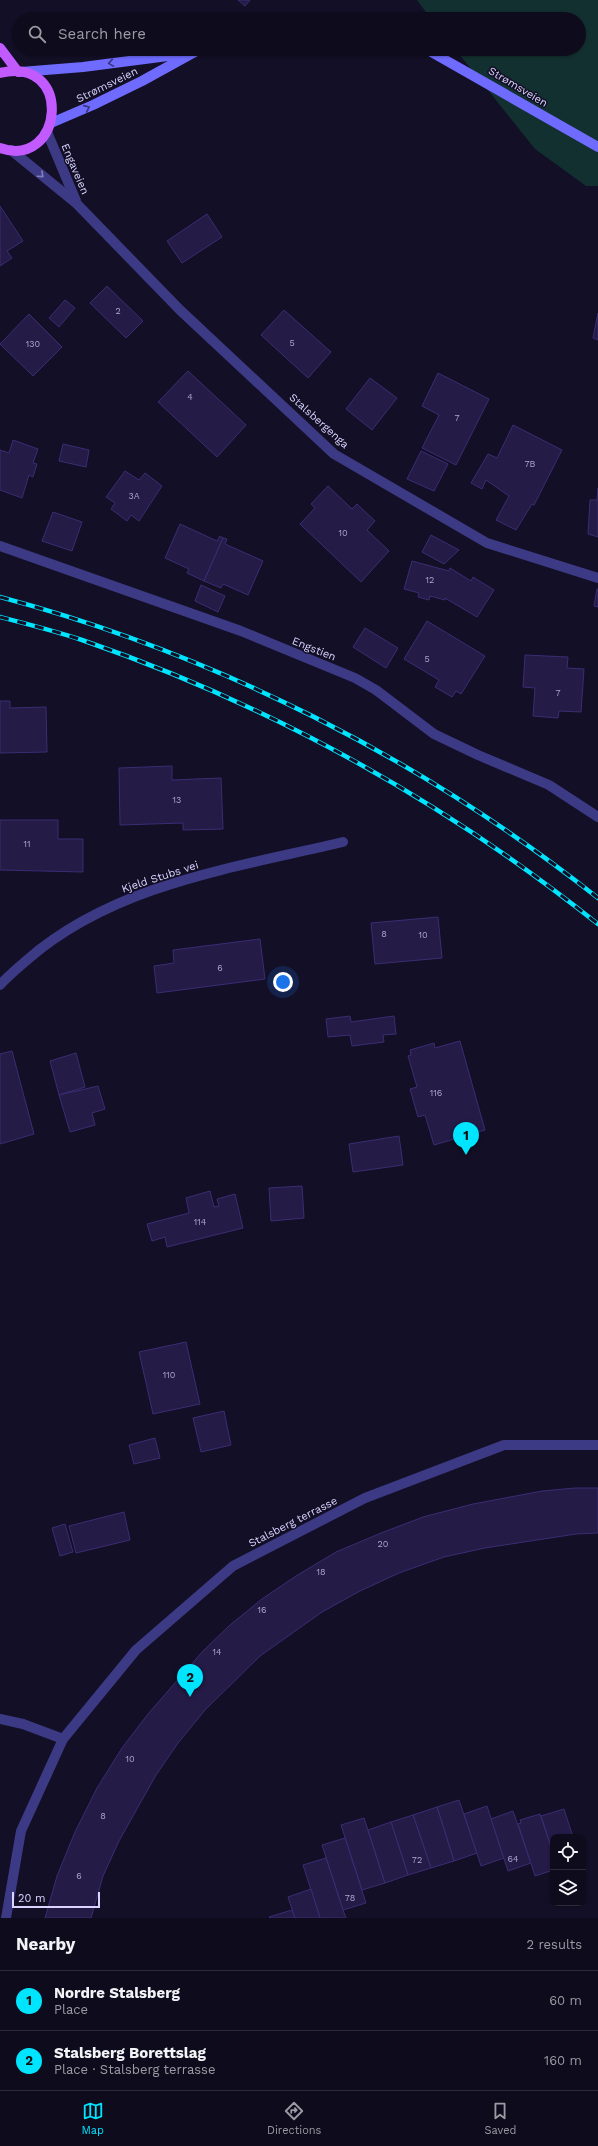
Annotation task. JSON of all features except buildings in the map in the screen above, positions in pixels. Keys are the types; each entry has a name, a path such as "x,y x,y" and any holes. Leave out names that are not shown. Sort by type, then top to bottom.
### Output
{"main road":[{"path":"0,48 20,72 40,82 47,90 53,111 47,132 31,146 11,150 0,148"},
{"name":"Strømsveien","path":"20,72 83,67 161,56"},
{"name":"Strømsveien","path":"51,122 93,105 142,82 187,56"},
{"name":"Strømsveien","path":"438,56 598,147"},
{"path":"0,73 20,72"}],"street":[{"name":"Engaveien","path":"47,132 76,203"},
{"name":"Engaveien","path":"11,150 76,203"},
{"name":"Stalsbergenga","path":"76,203 180,310 334,454 487,543 598,578"},
{"name":"Engstien","path":"0,546 234,629 355,678 376,690 434,734 478,755 549,785 598,817"},
{"name":"Kjeld Stubs vei","path":"1,980 40,949 76,924 123,901 188,879 343,842"},
{"name":"Stalsberg terrasse","path":"6,1918 21,1831 64,1739 136,1650 234,1566 365,1498 504,1445 598,1445"},
{"path":"0,1719 23,1724 64,1739"}],"green space":[{"path":"417,0 598,0 598,186 586,186 535,149 461,56 586,56 586,12 426,12"}],"railway":[{"path":"0,597 81,621 160,649 238,681 314,717 389,757 461,800 531,848 598,898"},
{"path":"0,617 82,640 152,666 220,694 287,726 352,760 416,797 478,836 539,879 598,924"}],"place":[{"name":"Nordre Stalsberg","path":"466,1155"},
{"name":"Stalsberg Borettslag","path":"190,1697"}]}
